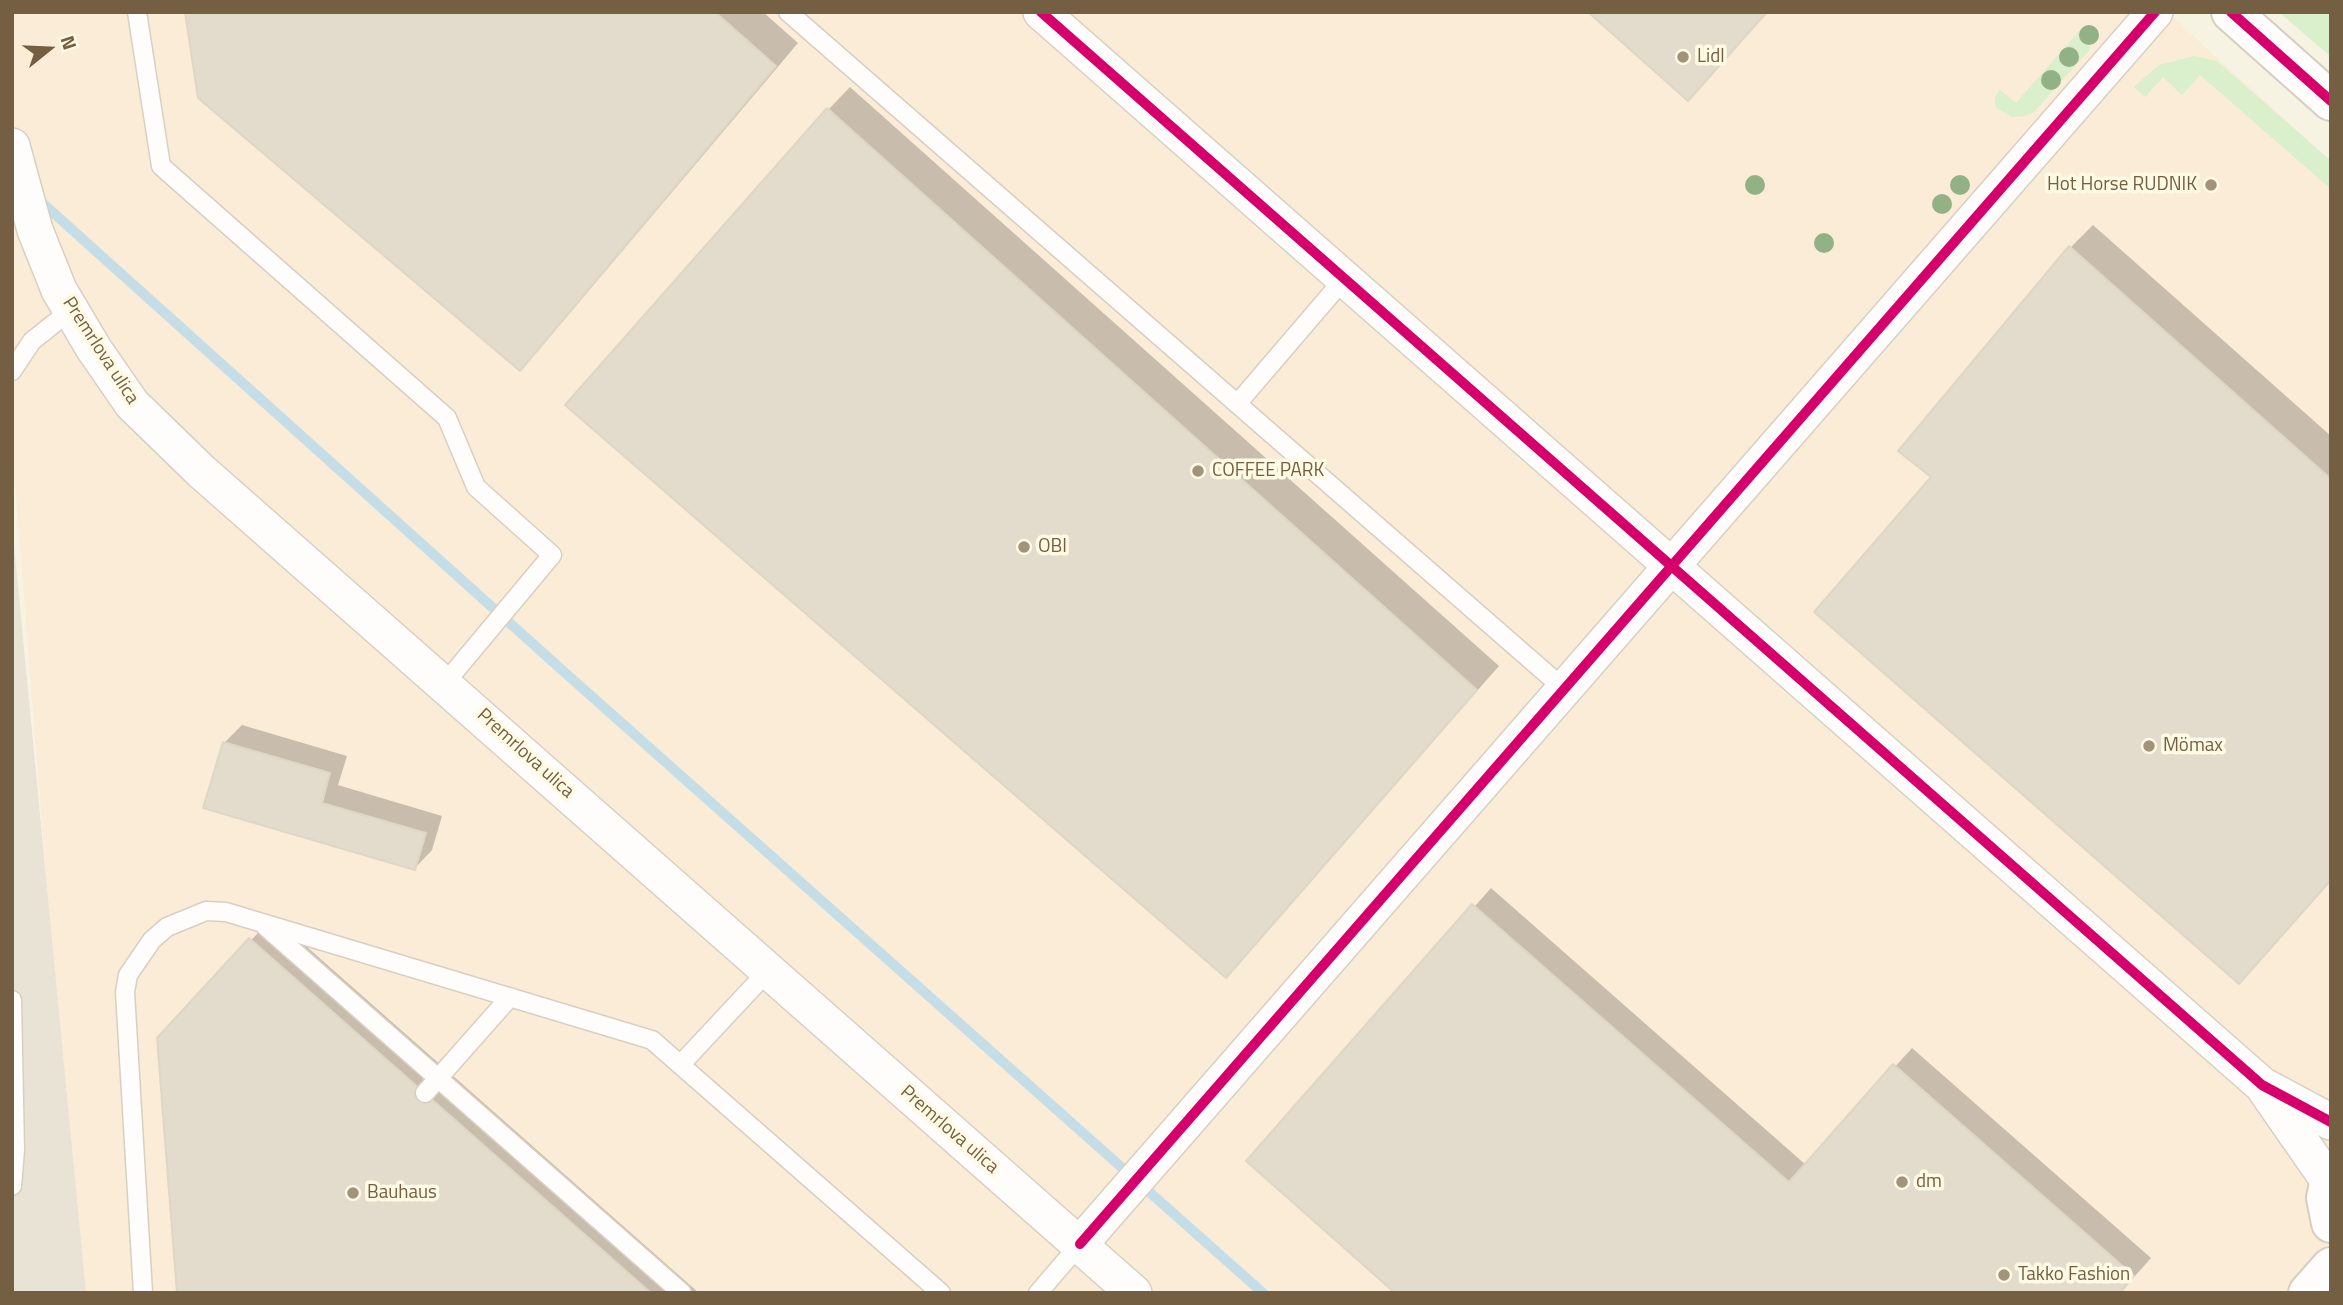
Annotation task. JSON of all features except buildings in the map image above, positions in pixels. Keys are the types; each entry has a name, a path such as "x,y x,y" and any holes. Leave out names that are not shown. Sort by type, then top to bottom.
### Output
{"street":[{"path":"1041,12 2262,1085 2330,1177 2326,1198 2331,1223"},
{"path":"1080,1244 2155,12"},
{"path":"2231,12 2331,101"},
{"name":"Premrlova ulica","path":"12,146 35,230 59,290 132,404 201,471 445,683 767,971 1134,1293"},
{"path":"2262,1085 2331,1122"},
{"path":"2308,1293 2331,1267"}],"lane":[{"path":"137,12 161,166 447,418 476,487 552,555 445,683"},
{"path":"788,12 1563,688"},
{"path":"1237,404 1344,279"},
{"path":"12,371 32,341 71,310"},
{"path":"143,1293 126,1017 128,975 152,940 167,927 206,911 260,922 652,1040 941,1293"},
{"path":"260,922 682,1293"},
{"path":"681,1064 767,971"},
{"path":"425,1093 510,997"},
{"path":"12,1000 15,1150 12,1186"},
{"path":"1038,1293 1080,1244"}],"shaded area":[{"path":"12,12 2167,12 2331,161 2331,1293 79,1293 12,445"},
{"path":"12,524 86,1293 12,1293"}],"green space":[{"path":"2279,12 2331,12 2331,57"},
{"path":"2081,29 2095,33 2087,45 2091,48 2034,112 2026,116 2012,117 1996,108 1994,98 2000,90 2016,103"},
{"path":"2194,56 2217,61 2331,161 2331,189 2200,75 2182,95 2163,77 2145,97 2134,87 2159,65"}],"waterway":[{"path":"38,199 562,670 1263,1293"}],"cycle path":[{"path":"1041,12 2262,1085 2331,1122"},
{"path":"1080,1244 2155,12"},
{"path":"2231,12 2331,101"}],"place":[{"name":"Lidl","path":"1683,57"},
{"name":"Hot Horse RUDNIK","path":"2211,185"},
{"name":"COFFEE PARK","path":"1198,471"},
{"name":"OBI","path":"1024,547"},
{"name":"Mömax","path":"2149,746"},
{"name":"dm","path":"1902,1182"},
{"name":"Bauhaus","path":"353,1193"},
{"name":"Takko Fashion","path":"2004,1275"}]}
